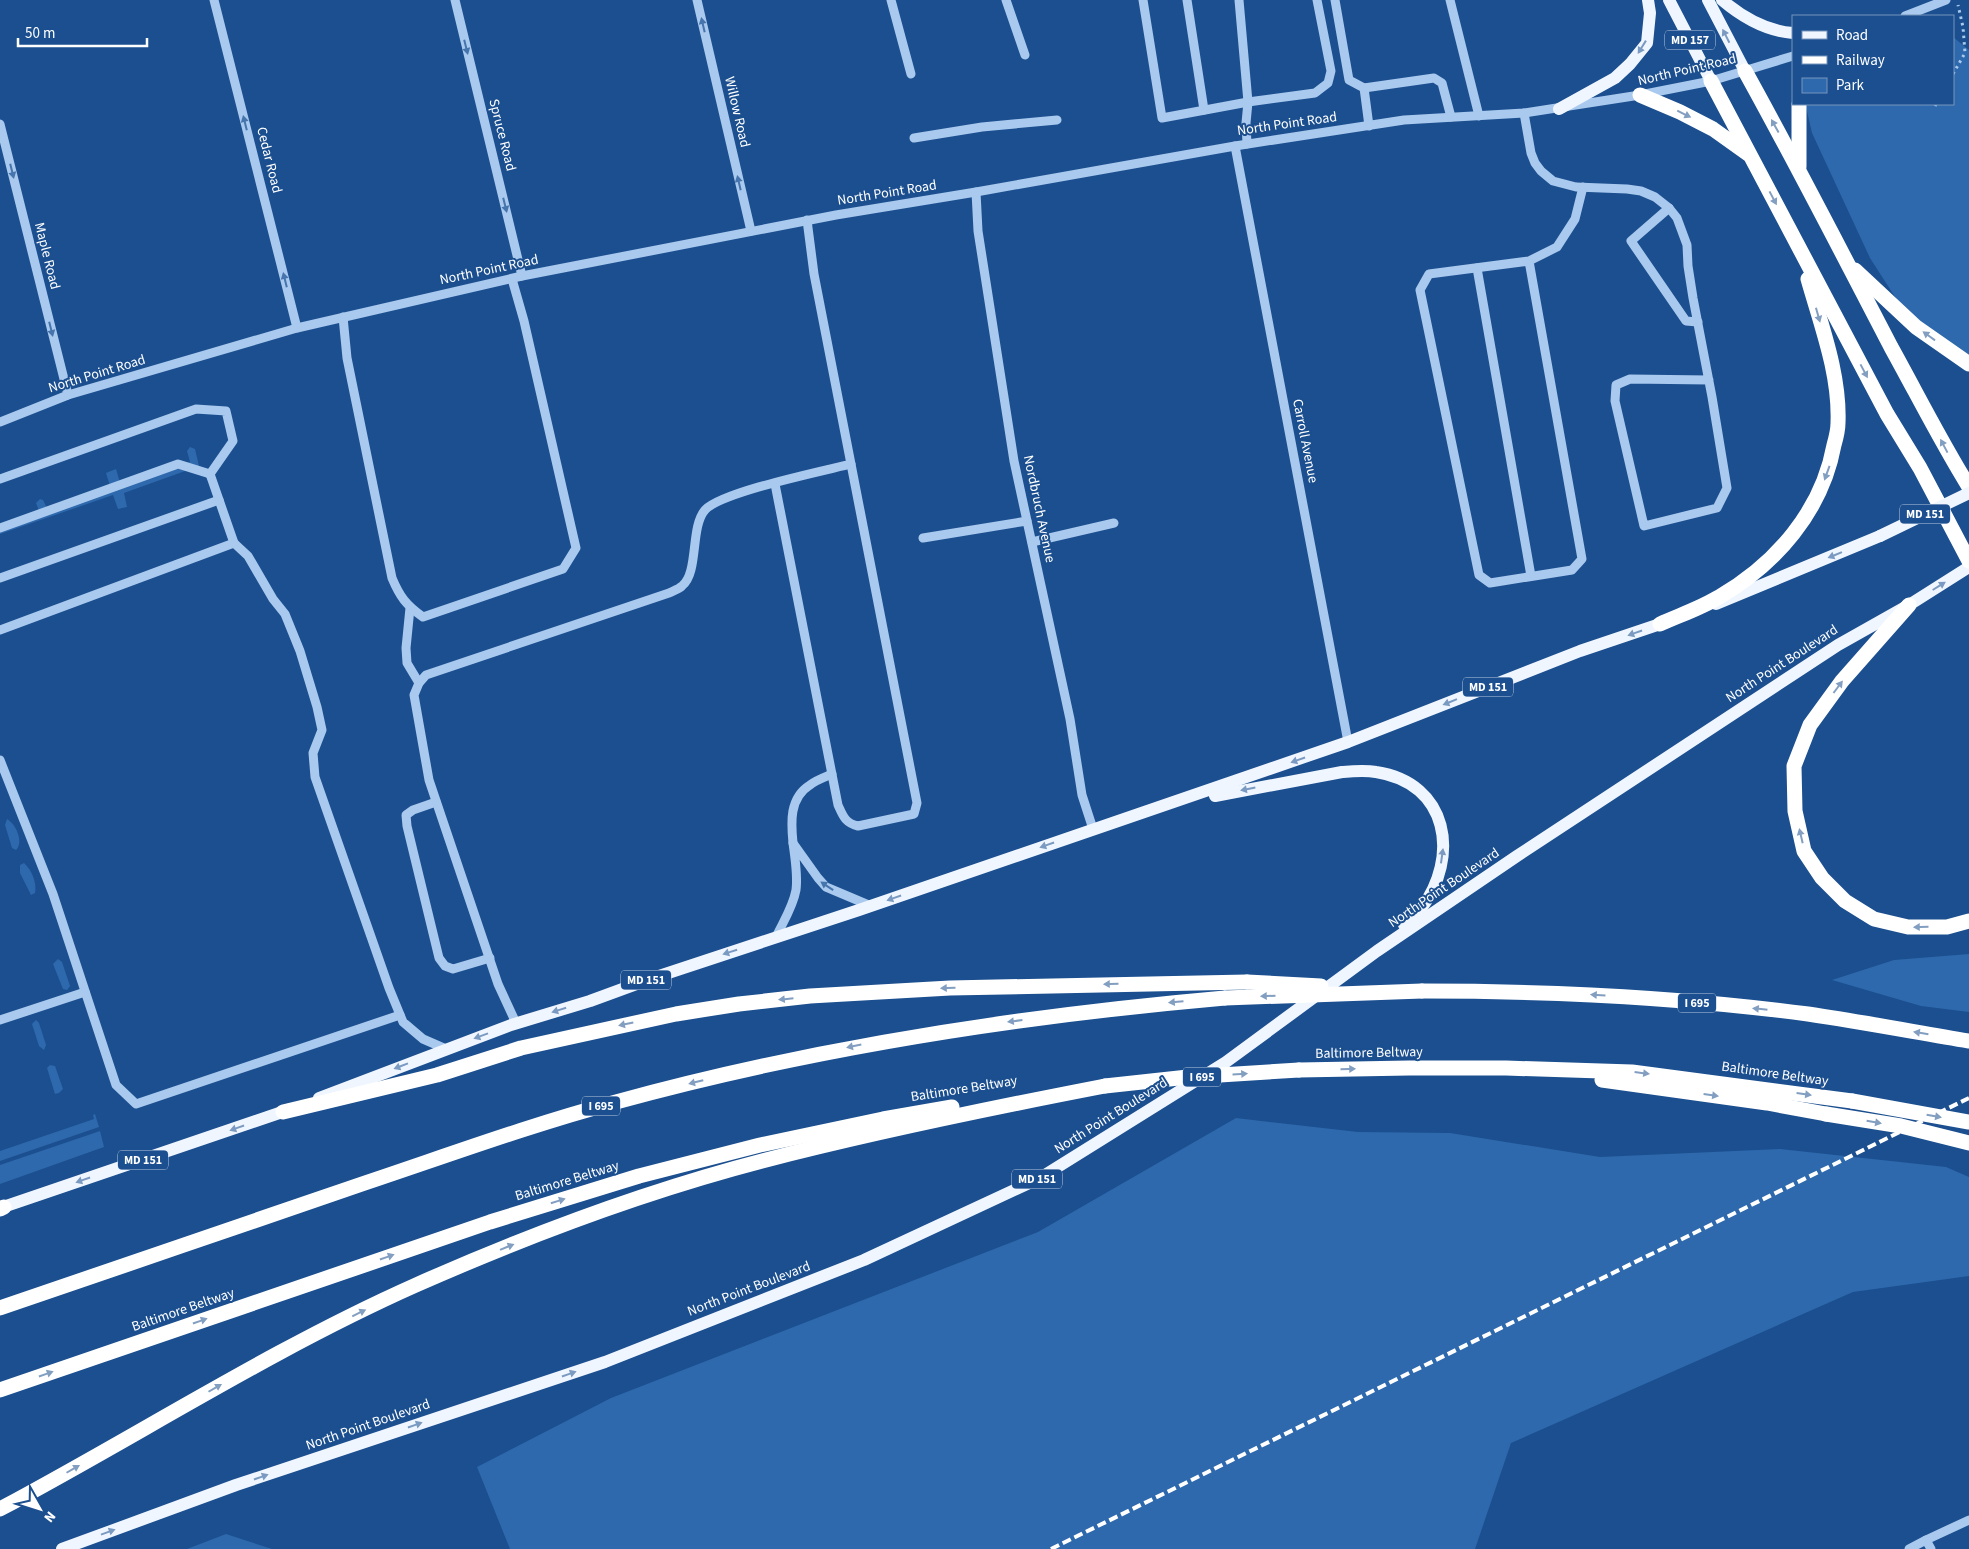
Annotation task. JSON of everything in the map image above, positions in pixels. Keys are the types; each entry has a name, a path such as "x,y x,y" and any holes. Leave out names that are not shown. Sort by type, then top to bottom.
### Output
{"highway":[{"path":"1745,72 1799,169 1948,453 1969,487"},
{"path":"1711,81 1887,414 1920,468 1969,561"},
{"path":"1640,95 1713,129 1750,155"},
{"path":"1799,105 1799,169"},
{"path":"1660,624 1718,598 1768,562 1781,550 1802,522 1819,494 1832,459 1838,424 1836,390 1830,356 1800,251"},
{"path":"1846,261 1916,327 1969,364"},
{"path":"1909,605 1842,682 1810,725 1794,766 1795,811 1804,851 1822,878 1853,906 1874,919 1908,927 1947,927 1969,920"},
{"path":"283,1112 437,1075 521,1048 676,1014 739,1004 810,996 932,989 1247,982 1422,990"},
{"name":"I 695","path":"0,1308 464,1150 614,1102 738,1071 860,1045 981,1025 1120,1007 1225,998 1422,990 1520,991 1648,998 1808,1014 1969,1041"},
{"path":"1506,1068 1659,1087 1767,1103 1901,1126 1969,1144"},
{"name":"Baltimore Beltway","path":"0,1390 490,1222 639,1176 760,1145 883,1119 1005,1099 1188,1077 1299,1070 1506,1068 1632,1072 1852,1101 1969,1122"},
{"path":"0,1509 303,1340 414,1286 557,1227 629,1202 764,1161 1006,1105 1105,1086"}],"main road":[{"path":"1559,109 1615,78 1630,64 1646,43 1650,13 1648,0"},
{"name":"MD 157","path":"1669,0 1711,81"},
{"name":"MD 157","path":"1708,0 1745,72"},
{"path":"1722,0 1754,22 1768,28 1792,33"},
{"name":"MD 151","path":"1,1208 283,1112 516,1023 590,1001 1348,742 1580,652 1729,599 1880,536 1969,493"},
{"name":"North Point Boulevard","path":"62,1549 236,1485 605,1362 864,1260 1048,1173 1226,1062 1377,951 1517,856 1838,645 1909,605 1969,567"},
{"path":"1173,803 1362,770 1396,777 1413,787 1434,809 1441,822 1444,837 1443,855 1433,889 1421,910 1377,951"}],"street":[{"name":"Cedar Road","path":"214,0 297,328"},
{"name":"Spruce Road","path":"455,0 522,276"},
{"name":"Willow Road","path":"697,0 750,231"},
{"path":"891,0 910,74"},
{"path":"1006,0 1024,55"},
{"path":"1143,0 1162,118 1248,102 1315,93 1328,83 1330,71 1317,0"},
{"path":"1188,0 1204,110"},
{"path":"1239,0 1248,102 1247,144"},
{"path":"1335,0 1349,80 1364,88 1434,78 1442,83 1451,118"},
{"path":"1450,0 1479,116"},
{"path":"1908,15 1946,0"},
{"name":"North Point Road","path":"0,422 68,395 297,328 512,278 807,220 1247,144 1404,120 1524,113 1640,95 1711,81 1792,56"},
{"path":"1330,71 1346,68"},
{"path":"1364,88 1370,126"},
{"path":"1524,113 1531,153 1541,171 1553,181 1560,184 1584,187 1641,191 1655,197 1669,208 1677,218 1687,245 1688,266 1709,380 1727,488 1717,508 1644,526 1615,401 1616,385 1630,379 1709,380"},
{"path":"914,138 982,127 1057,120"},
{"name":"Maple Road","path":"0,124 68,395"},
{"name":"Carroll Avenue","path":"1235,146 1348,742"},
{"path":"1529,261 1582,559 1572,570 1490,583 1479,576 1420,290 1429,274 1529,261 1557,247 1575,219 1584,187"},
{"name":"Nordbruch Avenue","path":"976,192 978,231 1014,461 1070,719 1082,795 1093,829"},
{"path":"1669,208 1631,241 1686,321 1698,322"},
{"path":"774,484 838,805 843,818 850,824 858,826 914,814 918,803 814,274 807,220"},
{"path":"1477,268 1531,576"},
{"path":"343,317 347,358 392,578 399,595 410,608 423,616 563,568 576,548 524,321 512,278"},
{"path":"0,479 196,409 226,412 233,441 210,474"},
{"path":"0,528 178,464 210,474"},
{"path":"516,1023 498,984 429,780 414,695 419,683 426,675 659,596 683,586 689,576 700,519 706,509 732,495 851,464"},
{"path":"210,474 234,543 248,556 273,599 285,614 300,651 322,730 313,753 315,777 388,988 403,1022 422,1038 446,1049"},
{"path":"0,578 219,500"},
{"path":"922,538 1027,521"},
{"path":"1032,542 1114,523"},
{"path":"0,630 234,543"},
{"path":"410,608 406,648 408,663 419,683"},
{"path":"0,760 53,894 116,1085 136,1104 400,1015"},
{"path":"776,937 796,890 797,873 791,819 797,800 808,785 832,774"},
{"path":"436,802 413,810 406,815 439,958 445,966 453,969 490,958"},
{"path":"793,844 826,887 871,906"},
{"path":"0,1020 85,992"},
{"path":"1909,1549 1969,1520"},
{"path":"1926,1540 1931,1549"}],"path":[{"path":"1954,72 1965,53 1963,28 1957,0"}],"green space":[{"path":"1954,38 1969,50 1969,358 1906,314 1870,258 1812,133 1807,105 1954,105"},
{"path":"190,447 195,449 199,466 124,493 127,507 118,509 113,495 0,534 0,527 40,513 36,503 40,499 43,500 48,510 111,489 106,473 116,469 121,486 190,462 187,451"},
{"path":"7,819 18,833 19,842 16,850 12,848 5,825"},
{"path":"24,863 35,881 35,893 31,895 20,873 20,865"},
{"path":"1969,954 1969,1012 1921,1006 1832,980 1894,960"},
{"path":"58,959 62,962 70,986 67,990 63,989 53,964"},
{"path":"36,1020 39,1023 46,1045 44,1050 39,1046 32,1024"},
{"path":"50,1065 55,1066 63,1089 55,1094 47,1068"},
{"path":"95,1114 99,1127 0,1161 0,1151 94,1119 93,1115"},
{"path":"1236,1118 1358,1132 1450,1133 1600,1157 1780,1149 1946,1167 1969,1177 1969,1276 1853,1292 1511,1443 1475,1549 510,1549 477,1467 611,1398 1038,1232"},
{"path":"100,1131 104,1147 0,1184 0,1165"},
{"path":"226,1534 272,1549 187,1549"}],"railway":[{"path":"1051,1549 1969,1098"}]}
